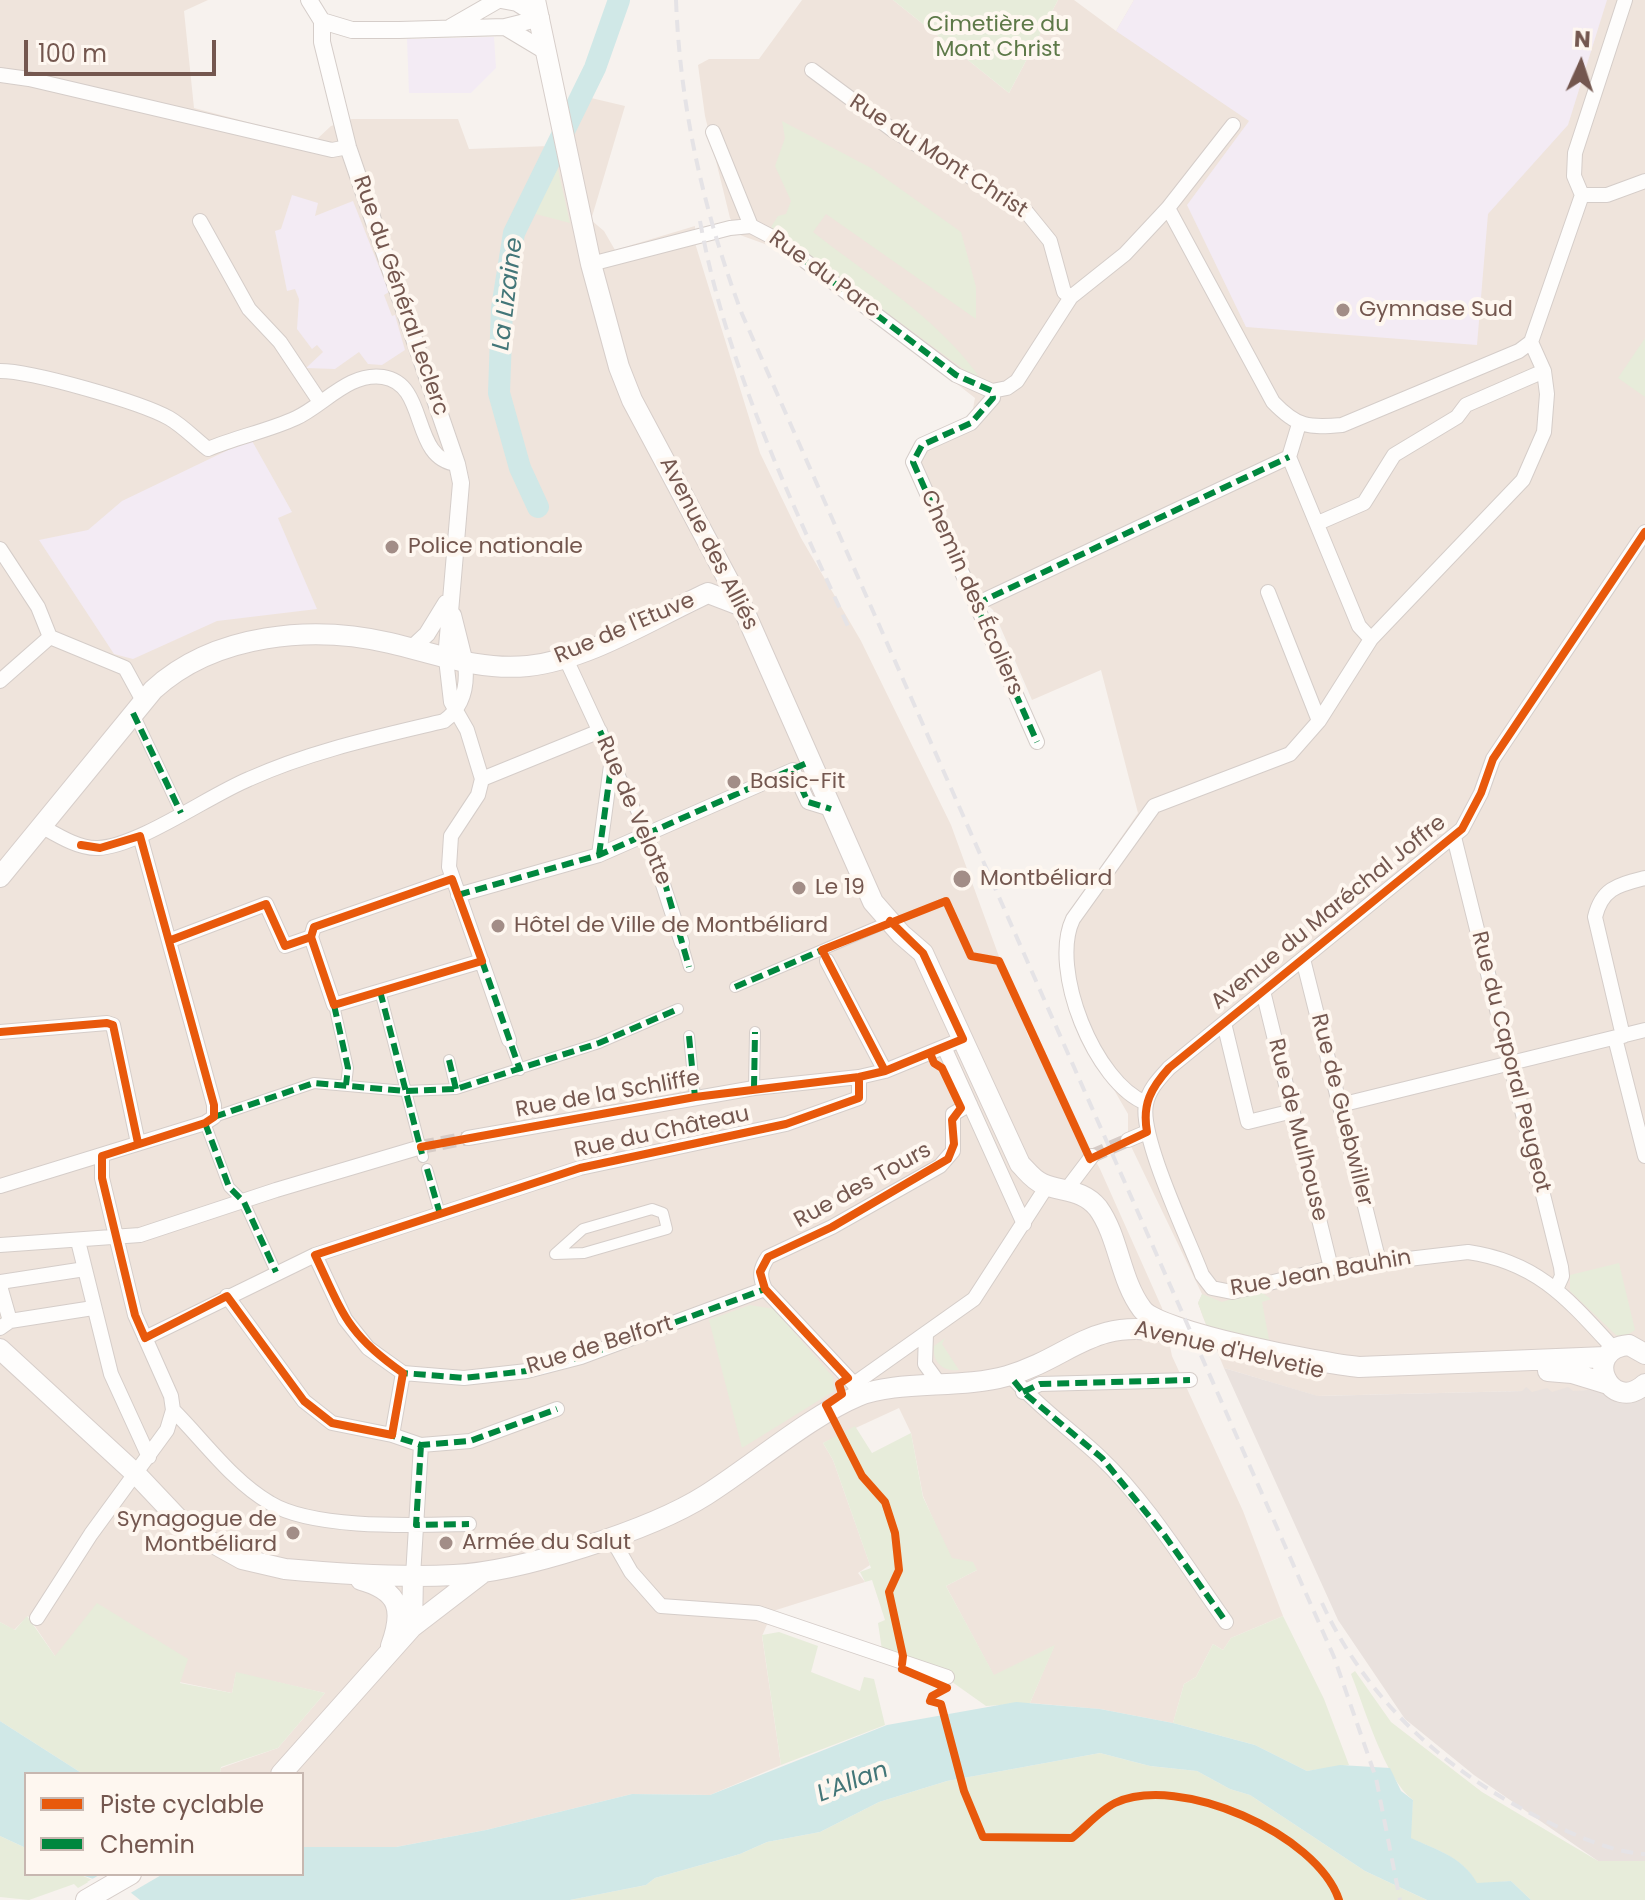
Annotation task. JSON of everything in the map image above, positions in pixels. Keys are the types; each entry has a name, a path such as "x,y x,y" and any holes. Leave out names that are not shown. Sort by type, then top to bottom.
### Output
{"main road":[{"name":"Avenue des Alliés","path":"540,6 545,51 591,264 619,367 632,400 718,556 742,606 801,766 831,809 873,902 923,953 954,1043 1020,1164 1057,1188 1085,1196 1099,1209 1134,1297"},
{"name":"Rue de l'Etuve","path":"708,593 718,556"},
{"name":"Rue de l'Etuve","path":"0,877 138,707 176,673 215,655 278,636 339,634 412,648 456,661 502,668 566,659 708,593 742,606"},
{"name":"Avenue d'Helvetie","path":"1134,1297 1143,1312 1168,1325 1325,1364 1359,1367 1610,1353 1629,1345 1645,1354"},
{"path":"1121,1327 1131,1317 1134,1297"},
{"name":"Avenue d'Helvetie","path":"856,1389 972,1384 1010,1375 1092,1335 1121,1327 1169,1333 1323,1373 1353,1376 1547,1370 1572,1373 1608,1384 1625,1393 1645,1384"},
{"path":"0,1349 137,1475 166,1510 215,1547 262,1566 342,1574 413,1576 484,1571 611,1537 704,1496 856,1389"},
{"path":"1608,1384 1603,1371 1610,1353"},
{"path":"283,1772 412,1627 484,1571"},
{"path":"342,1574 381,1586 397,1606 398,1624 389,1650"},
{"path":"412,1627 413,1576"},
{"path":"86,1900 128,1876"}],"street":[{"name":"Rue du Général Leclerc","path":"309,0 322,21 322,42 348,147 461,483 449,598 456,661 465,689 456,711"},
{"path":"450,27 499,0 540,6"},
{"path":"1128,1140 1147,1132 1146,1103 1126,1094 1118,1084 1077,1014 1067,932 1154,806 1290,754 1319,721 1371,639 1523,480 1544,432 1544,371 1531,342 1582,195 1574,176 1575,153 1625,0"},
{"path":"322,21 352,30 505,27 540,6"},
{"path":"505,27 545,51"},
{"name":"Rue du Mont Christ","path":"812,70 894,131 1024,209 1050,241 1064,292 1071,297"},
{"path":"0,75 29,79 332,150 348,147"},
{"path":"992,391 1007,388 1017,381 1071,297 1125,254 1168,208 1233,125"},
{"path":"713,132 751,226"},
{"path":"1582,195 1607,195 1645,181"},
{"path":"1168,208 1273,402 1299,424 1342,425 1531,342"},
{"path":"200,221 249,309 280,342 320,402"},
{"name":"Rue du Parc","path":"591,264 730,228 751,226 794,252 956,375 992,391"},
{"path":"0,371 40,376 169,418 208,449 295,418 358,379 382,377 394,380 411,400 434,456 442,463 457,464"},
{"path":"1318,523 1364,503 1394,455 1457,417 1466,405 1544,371"},
{"name":"Chemin des Écoliers","path":"992,391 993,398 971,423 922,445 913,462 1037,742"},
{"path":"1299,424 1289,457 1359,626 1371,639"},
{"path":"976,604 1289,457"},
{"name":"Avenue du Maréchal Joffre","path":"1146,1103 1153,1086 1169,1068 1454,837 1473,811 1493,759 1645,532"},
{"path":"2,550 38,607 50,637 109,661 131,674 138,707 181,813"},
{"path":"1268,592 1319,721"},
{"name":"Rue du Général Leclerc","path":"412,648 427,634 449,598"},
{"path":"0,681 50,637"},
{"name":"Rue de Velotte","path":"566,659 647,835 689,967"},
{"path":"41,826 100,848 140,836 181,813 296,759 444,721 456,711 467,730 482,779 478,795 451,836 448,856 452,879 520,1070"},
{"path":"482,779 600,731"},
{"path":"599,855 612,758"},
{"path":"458,895 599,855 801,766"},
{"path":"140,836 214,1105 209,1120 229,1187 244,1202 276,1272"},
{"name":"Rue du Caporal Peugeot","path":"1454,837 1561,1267 1557,1287"},
{"path":"1645,878 1612,887 1600,899 1595,917 1645,1156"},
{"path":"346,1085 348,1068 334,1005 311,937 314,927 452,879"},
{"path":"171,940 266,904 285,946 311,937"},
{"path":"735,987 825,956 890,921"},
{"path":"825,956 885,1071"},
{"name":"Rue de Guebwiller","path":"1303,959 1379,1262"},
{"path":"334,1005 482,961"},
{"path":"0,1245 140,1235 422,1152 380,991"},
{"name":"Rue de Mulhouse","path":"1263,991 1331,1268"},
{"path":"0,1186 102,1156 314,1083 405,1091 456,1089 520,1070 678,1009"},
{"path":"1224,1023 1248,1122 1293,1111"},
{"path":"0,1032 113,1025 138,1143"},
{"path":"1340,1105 1645,1030"},
{"path":"754,1088 755,1032"},
{"path":"689,1036 695,1097"},
{"path":"954,1043 970,1104 1024,1224"},
{"name":"Rue de la Schliffe","path":"468,1138 695,1097 859,1077 885,1071 954,1043"},
{"path":"449,1060 456,1089"},
{"name":"Rue du Château","path":"145,1338 315,1255 580,1168 799,1120 859,1098 859,1077"},
{"name":"Rue des Tours","path":"765,1289 760,1272 768,1257 832,1227 940,1166 953,1151 953,1114 970,1104"},
{"name":"Rue Jean Bauhin","path":"1147,1132 1202,1275 1212,1288 1232,1292 1331,1268 1468,1252 1486,1254 1557,1287 1610,1353"},
{"path":"102,1156 102,1178 135,1315 163,1375 173,1410 217,1457 268,1502 285,1510 347,1521 469,1524"},
{"path":"765,1289 856,1389 974,1299 1024,1224 1092,1156"},
{"path":"427,1169 440,1214"},
{"path":"652,1209 663,1213 667,1229 584,1253 555,1254 583,1229 652,1209"},
{"path":"78,1241 111,1374 149,1457"},
{"path":"315,1255 354,1332 368,1348 403,1373 392,1435"},
{"path":"85,1269 0,1284 5,1325 93,1308"},
{"name":"Rue de Belfort","path":"403,1373 464,1378 527,1371 581,1357 765,1289"},
{"path":"227,1296 304,1401 332,1423 392,1435 421,1445 470,1441 557,1409"},
{"path":"926,1334 925,1364 941,1386"},
{"path":"1010,1375 1023,1392 1102,1458 1165,1536 1226,1622"},
{"path":"1023,1392 1040,1384 1190,1380"},
{"path":"37,1618 91,1534 167,1430 173,1410"},
{"path":"413,1576 421,1445"},
{"path":"611,1537 631,1572 661,1606 758,1613 947,1677"}],"shaded area":[{"path":"0,0 208,0 184,11 194,108 316,140 331,126 352,119 458,119 469,149 549,146 587,97 625,106 591,220 604,231 615,250 695,226 695,243 760,453 801,538 861,641 951,825 1028,1036 1100,1169 1162,1308 1172,1356 1243,1511 1283,1616 1231,1638 1223,1650 1213,1644 1196,1677 1184,1684 1173,1723 1100,1709 1030,1703 1054,1646 994,1676 946,1586 977,1570 953,1565 923,1496 911,1433 899,1408 823,1443 833,1460 870,1565 858,1573 865,1582 773,1611 762,1636 781,1765 710,1795 632,1794 486,1830 396,1847 304,1847 304,1772 220,1772 221,1768 278,1748 325,1693 236,1673 232,1693 55,1656 28,1616 14,1630 0,1622"},
{"path":"802,0 893,0 1009,93 1058,0 1074,0 1116,31 1134,0 1645,0 1645,1386 1552,1393 1532,1393 1526,1388 1523,1391 1317,1396 1224,1368 1198,1303 1202,1294 1128,1140 1128,1114 1077,1026 1062,936 1064,920 1138,813 1101,670 1032,700 993,610 976,594 907,457 918,442 972,414 975,398 787,252 740,235 730,218 705,116 698,65 709,59 759,59"},
{"path":"1134,0 1607,0 1568,125 1488,214 1477,345 1246,327 1187,205 1249,121 1116,31"},
{"path":"494,37 496,68 471,93 409,93 407,39"},
{"path":"292,195 318,203 315,216 353,201 389,292 384,295 392,316 395,315 405,350 382,365 368,364 359,352 335,369 306,368 323,352 317,345 312,349 297,329 299,299 295,289 287,291 275,231 281,229"},
{"path":"251,439 292,512 278,518 317,609 217,621 133,659 114,654 39,540 88,530 122,501"},
{"path":"1224,1368 1318,1396 1522,1391 1526,1387 1532,1392 1547,1388 1552,1392 1568,1387 1573,1391 1645,1386 1645,1861 1598,1861 1474,1775 1405,1719 1338,1620"}],"green space":[{"name":"Cimetière du Mont Christ","path":"893,0 1058,0 1009,93"},
{"path":"782,121 871,168 961,232 976,287 976,319 826,214 813,232 922,316 978,375 974,377 771,227 778,216 786,214 791,201 775,166 785,138"},
{"path":"557,165 570,223 532,213"},
{"path":"1645,338 1645,397 1618,378"},
{"path":"1619,1263 1635,1330 1624,1337 1616,1335 1570,1291 1570,1275"},
{"path":"1259,1290 1271,1299 1262,1302 1270,1345 1207,1327 1198,1303 1202,1294 1222,1302"},
{"path":"750,1305 774,1309 833,1377 834,1391 742,1448 709,1320"},
{"path":"945,1338 942,1344 959,1370 944,1368 935,1357 934,1346"},
{"path":"855,1426 872,1453 911,1433 923,1497 952,1558 973,1562 977,1570 946,1586 994,1675 1055,1645 1030,1703 986,1706 931,1667 882,1650 878,1623 885,1620 872,1580 865,1582 860,1572 871,1568 833,1460 823,1443"},
{"path":"97,1603 188,1659 180,1683 232,1693 236,1672 325,1693 278,1748 221,1767 220,1772 80,1772 0,1721 0,1622 15,1630 27,1616 55,1656"},
{"path":"1283,1616 1324,1699 1349,1765 1307,1771 1255,1745 1173,1723 1184,1684 1196,1677 1213,1644 1223,1650 1231,1638"},
{"path":"779,1632 818,1646 811,1672 860,1691 864,1677 874,1679 885,1725 781,1765 762,1635"},
{"path":"1355,1671 1391,1722 1482,1792 1598,1861 1645,1861 1645,1900 1531,1900 1511,1881 1477,1884 1457,1861 1410,1838 1413,1800 1393,1776 1385,1760 1351,1674"},
{"path":"1100,1753 1150,1766 1197,1771 1230,1789 1250,1795 1365,1871 1427,1900 570,1900 646,1885 655,1878 740,1854 767,1842 820,1832 879,1802 947,1781"},
{"path":"0,1836 24,1847 24,1876 83,1876 92,1880 78,1888 74,1884 29,1900 0,1897"}],"water":[{"name":"L'Allan","path":"1016,1702 1100,1709 1173,1723 1255,1745 1307,1771 1340,1765 1390,1768 1401,1791 1413,1800 1411,1838 1457,1860 1477,1883 1511,1881 1531,1900 1427,1900 1365,1871 1250,1795 1230,1789 1197,1771 1150,1766 1100,1753 947,1781 879,1802 820,1832 767,1842 740,1854 655,1878 646,1885 570,1900 140,1900 130,1892 85,1876 304,1876 304,1847 396,1847 486,1830 632,1794 710,1795 887,1725"},
{"path":"0,1721 80,1772 24,1772 24,1847 0,1836"}],"pier":[{"path":"98,1876 160,1876 127,1895 87,1882"}],"waterway":[{"name":"La Lizaine","path":"538,507 520,468 499,393 502,308 514,233 595,68 619,0"}],"tunnel":[{"path":"421,1147 468,1138"},
{"path":"1092,1156 1128,1140"}],"railway":[{"path":"676,0 678,40 696,160 716,238 742,314 1334,1657 1376,1778 1400,1900"},
{"path":"700,221 726,328 763,432 851,633"},
{"path":"1322,1603 1341,1640 1364,1674 1417,1734 1448,1760 1480,1784 1552,1824 1609,1847 1645,1854"}],"marked path":[{"path":"776,239 956,375 992,391 993,398 971,423 922,445 913,462 1037,742"},
{"path":"976,604 1289,457"},
{"path":"133,713 181,813"},
{"path":"600,731 660,866 689,967"},
{"path":"599,855 612,759"},
{"path":"458,895 599,855 809,762"},
{"path":"793,770 808,802 831,809"},
{"path":"735,987 827,948"},
{"path":"482,961 520,1070"},
{"path":"380,991 422,1154"},
{"path":"334,1005 348,1068 346,1085"},
{"path":"214,1117 314,1083 405,1091 456,1089 599,1043 678,1009"},
{"path":"754,1088 755,1032"},
{"path":"689,1036 695,1097"},
{"path":"449,1060 456,1089"},
{"path":"205,1123 229,1187 244,1202 276,1272"},
{"path":"427,1169 440,1214"},
{"path":"397,1369 403,1373 464,1378 527,1371 584,1356 765,1289"},
{"path":"1023,1392 1040,1384 1190,1380"},
{"path":"1014,1381 1102,1458 1165,1536 1226,1622"},
{"path":"384,1433 421,1445 470,1441 557,1409"},
{"path":"421,1445 416,1525 469,1524"}],"cycle path":[{"path":"885,1071 822,950 946,901 971,956 999,961 1090,1159 1147,1132 1149,1097 1169,1068 1462,829 1481,793 1493,759 1645,532"},
{"path":"81,845 100,848 140,836 214,1105 214,1117 205,1123 102,1156 102,1178 135,1315 145,1338 227,1296 304,1401 332,1423 392,1435 403,1373 384,1359 348,1322 315,1255 580,1168 786,1124 859,1098 859,1077"},
{"path":"452,879 482,961 334,1005 311,937 314,927 452,879"},
{"path":"171,940 266,904 285,946 311,937"},
{"path":"421,1147 695,1097 859,1077 885,1071 963,1039 923,953 890,921"},
{"path":"0,1032 113,1025 138,1143"},
{"path":"902,1664 903,1656 889,1592 899,1570 895,1533 885,1502 862,1476 826,1405 842,1394 839,1384 848,1378 765,1289 760,1272 768,1257 832,1227 948,1159 954,1144 952,1120 961,1108 942,1068 934,1063 930,1053"},
{"path":"902,1669 947,1688 932,1696 930,1701 941,1704 964,1791 983,1837 1072,1838 1115,1803 1142,1796 1174,1796 1208,1803 1275,1832 1304,1853 1326,1876 1339,1900"}],"place":[{"name":"Gymnase Sud","path":"1343,310"},
{"name":"Police nationale","path":"392,547"},
{"name":"Basic-Fit","path":"734,782"},
{"name":"Montbéliard","path":"962,879"},
{"name":"Le 19","path":"799,888"},
{"name":"Hôtel de Ville de Montbéliard","path":"498,926"},
{"name":"Synagogue de Montbéliard","path":"293,1533"},
{"name":"Armée du Salut","path":"446,1543"}]}
